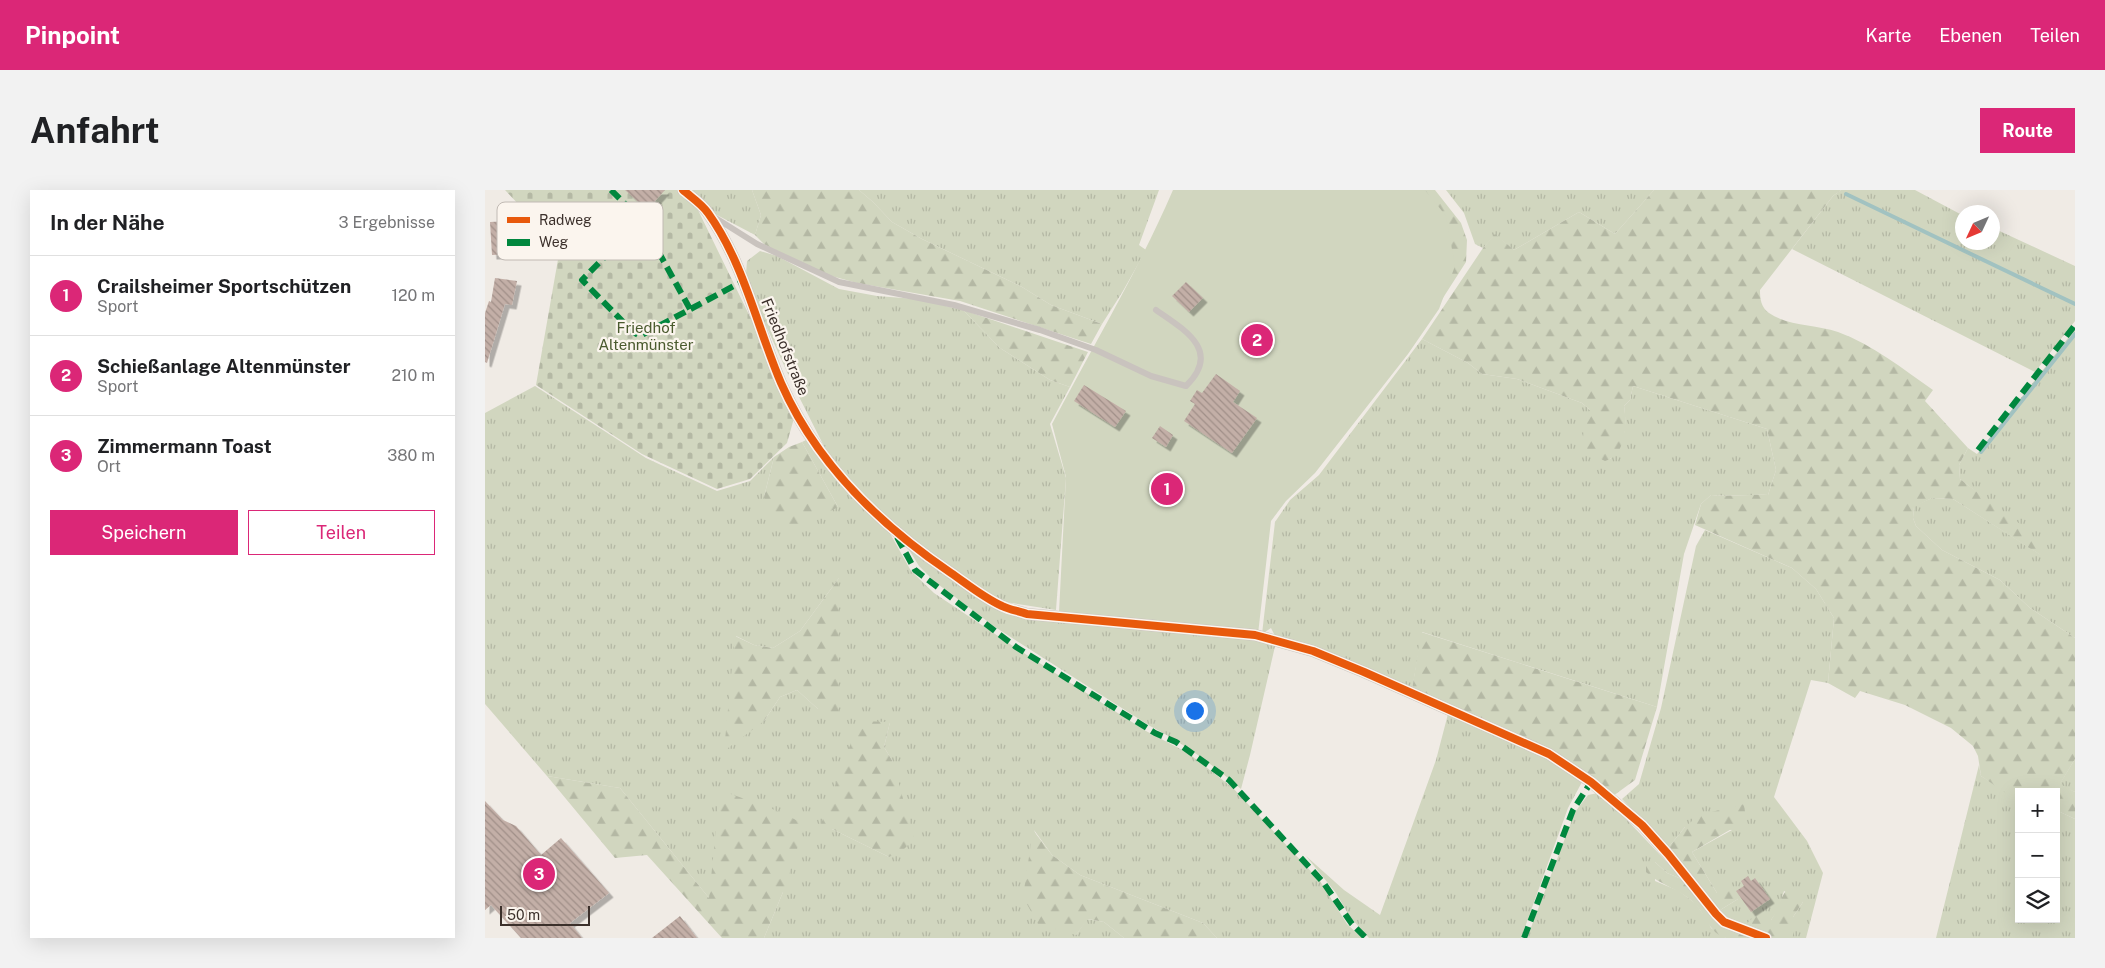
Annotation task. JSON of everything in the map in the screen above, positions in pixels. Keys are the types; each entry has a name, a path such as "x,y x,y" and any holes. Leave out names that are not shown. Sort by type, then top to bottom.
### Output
{"street":[{"name":"Friedhofstraße","path":"683,190 707,212 730,250 782,385 809,433 836,472 857,496 894,530 935,563 1002,606 1027,614 1255,635 1313,651 1549,754 1591,782 1642,825 1668,854 1707,904 1725,922 1766,938"}],"lane":[{"path":"707,212 757,244 839,282 954,305 1040,330 1096,350 1151,376 1186,386 1202,362 1201,350 1186,331 1156,310"}],"green space":[{"name":"Friedhof Altenmünster","path":"505,190 677,190 697,208 796,411 787,443 750,479 717,489 642,454 536,385 558,260 663,260 663,202 516,202"},
{"path":"691,190 752,190 761,215 755,235 715,214"},
{"path":"752,190 859,190 892,222 922,239 1022,287 1051,305 1102,324 1091,344 960,301 857,283 828,275 765,245 755,235 761,215"},
{"path":"859,190 1159,190 1139,245 1146,250 1102,324 1051,305 1022,287 922,239 892,222"},
{"path":"1173,190 1425,190 1446,216 1455,266 1439,309 1408,354 1315,473 1286,501 1271,521 1258,634 1059,612 1066,477 1052,424 1130,279"},
{"path":"1404,190 1435,190 1461,223 1467,240 1466,262 1425,326"},
{"path":"1446,190 1654,190 1615,234 1579,212 1514,250 1495,235 1483,248 1475,244 1464,213"},
{"path":"1654,190 1841,190 1833,196 1760,290 1761,303 1766,311 1777,318 1838,332 1851,337 1887,358 1933,390 1925,401 1968,448 1959,465 1960,479 2024,527 2042,556 1953,499 1932,498 1914,507 1913,518 1916,526 1942,550 2000,580 2030,608 2075,638 2075,759 2060,784 2075,792 2075,819 2060,812 2060,788 2015,788 2015,799 1981,776 1978,756 1973,746 1951,728 1905,705 1860,691 1855,698 1828,683 1834,618 1816,589 1792,568 1695,525 1701,504 1711,495 1768,495 1776,470 1767,429 1633,386 1630,400 1624,406 1624,438 1618,452 1605,461 1589,450 1583,440 1590,410 1582,403 1517,379 1482,374 1468,363 1422,339 1483,248 1495,234 1514,250 1579,212 1615,234"},
{"path":"1841,190 1915,190 1955,211 1955,250 2000,250 2000,231 2075,266 2075,321 2035,372 1792,249 1833,196"},
{"path":"760,251 777,256 839,289 877,296 916,299 963,310 1000,348 1050,380 1070,387 1050,424 1066,478 1056,610 1005,602 972,585 896,527 833,464 793,385 762,317 746,274 747,261"},
{"path":"963,310 1088,352 1070,387 1050,380 1000,348"},
{"path":"2075,329 2075,638 2030,608 2000,580 1942,550 1916,526 1913,518 1914,506 1932,498 1953,499 2041,555 1983,497 1960,479 1959,465 1968,448 1977,454"},
{"path":"1422,339 1468,363 1482,374 1517,379 1582,403 1590,410 1610,459 1619,447 1624,435 1624,406 1630,400 1633,386 1767,429 1776,470 1768,495 1711,495 1701,504 1684,554 1657,707 1422,632 1412,690 1275,636 1271,628 1262,634 1275,522 1290,500 1319,475"},
{"path":"535,386 646,458 717,491 750,481 774,457 764,497 838,507 802,442 808,439 887,528 911,571 934,593 1146,731 1188,753 1233,788 1320,881 1347,924 1362,938 1217,938 1203,923 1080,875 1052,855 1034,830 1076,935 1087,919 1104,922 1124,938 764,938 783,892 709,898 620,788 547,776 485,704 485,413","holes":["839,578 818,709 797,690 780,697 764,721 736,636 754,645 773,648 800,631","890,722 884,747 893,762 889,857 832,829"]},
{"path":"802,442 838,507 786,535 764,497 774,457 789,447"},
{"path":"1705,530 1792,568 1816,589 1834,618 1828,683 1811,680 1774,797 1807,841 1823,873 1806,938 1793,938 1793,917 1803,902 1784,891 1778,910 1771,920 1743,927 1717,912 1738,899 1717,893 1692,852 1732,830 1685,827 1668,848 1622,799 1639,784 1661,708 1696,546"},
{"path":"906,545 1006,611 1276,642 1241,789 1186,747 995,627 935,582 919,566"},
{"path":"839,578 839,721 818,709 797,690 780,697 764,721 724,751 735,636 754,645 773,648 800,631"},
{"path":"1421,632 1657,707 1635,780 1613,796 1591,780 1412,690"},
{"path":"1448,714 1542,754 1582,782 1568,808 1521,938 1369,938 1350,917 1336,893 1306,856 1344,890 1380,915 1436,760"},
{"path":"859,721 890,722 884,747 893,762 914,839 904,849 889,857 832,829 820,827"},
{"path":"2075,759 2075,792 2059,785"},
{"path":"1979,765 1981,776 2015,797 2015,923 2060,923 2060,812 2075,819 2075,938 1936,938"},
{"path":"547,776 620,788 709,898 720,790 783,813 805,825 783,892 764,938 722,938 647,855 615,858"},
{"path":"1598,793 1609,801 1684,880 1667,873 1655,862 1655,881 1679,891 1696,904 1711,928 1726,938 1527,938 1575,812 1588,795"},
{"path":"1744,804 1745,812 1740,824 1692,852 1717,893 1730,888 1738,899 1717,912 1668,848 1685,827 1699,815"},
{"path":"1033,830 1052,855 1080,875 1203,923 1217,938 1124,938 1104,922 1088,919 1076,935 1038,924 1023,897"},
{"path":"1650,861 1655,862 1667,873 1684,880 1712,917 1753,938 1726,938 1720,936 1708,923 1699,908 1689,899 1646,872 1646,866"},
{"path":"1791,886 1802,896 1803,902 1793,917 1793,938 1772,938 1743,927 1757,914 1771,920 1784,893"}],"building":[{"path":"625,190 665,190 654,202 638,202"},
{"path":"490,222 497,222 497,255 492,255"},
{"path":"495,278 517,281 512,305 505,304 487,363 485,362 485,313 489,301 491,302"},
{"path":"1186,282 1203,298 1189,312 1172,296"},
{"path":"1216,374 1240,391 1233,402 1257,418 1232,453 1184,421 1195,404 1190,401 1197,390 1202,393"},
{"path":"1084,385 1126,411 1115,427 1074,401"},
{"path":"1160,426 1173,435 1166,447 1152,438"},
{"path":"485,801 503,820 516,826 541,855 561,838 609,893 570,923 582,938 521,938 491,905 485,910"},
{"path":"1748,876 1751,881 1755,878 1770,899 1751,912 1736,891 1744,886 1741,881"},
{"path":"680,916 697,938 652,938"}],"waterway":[{"path":"1846,194 2075,304"},
{"path":"1981,452 2075,334"}],"marked path":[{"path":"611,190 623,202"},
{"path":"602,260 582,280 633,332 640,336 743,281"},
{"path":"663,260 690,309"},
{"path":"1978,450 2075,325"},
{"path":"897,537 915,570 1016,647 1155,733 1176,742 1229,780 1323,882 1352,924 1366,938"},
{"path":"1524,938 1573,810 1591,782"}],"cycle path":[{"path":"683,190 706,210 731,253 741,274 781,383 795,412 812,440 831,466 875,513 899,534 976,591 1008,609 1027,614 1255,635 1313,651 1364,672 1549,754 1591,782 1642,825 1724,922 1766,938"}],"place":[{"name":"Schießanlage Altenmünster","path":"1257,340"},
{"name":"Crailsheimer Sportschützen","path":"1167,489"},
{"name":"Zimmermann Toast","path":"539,874"}]}
